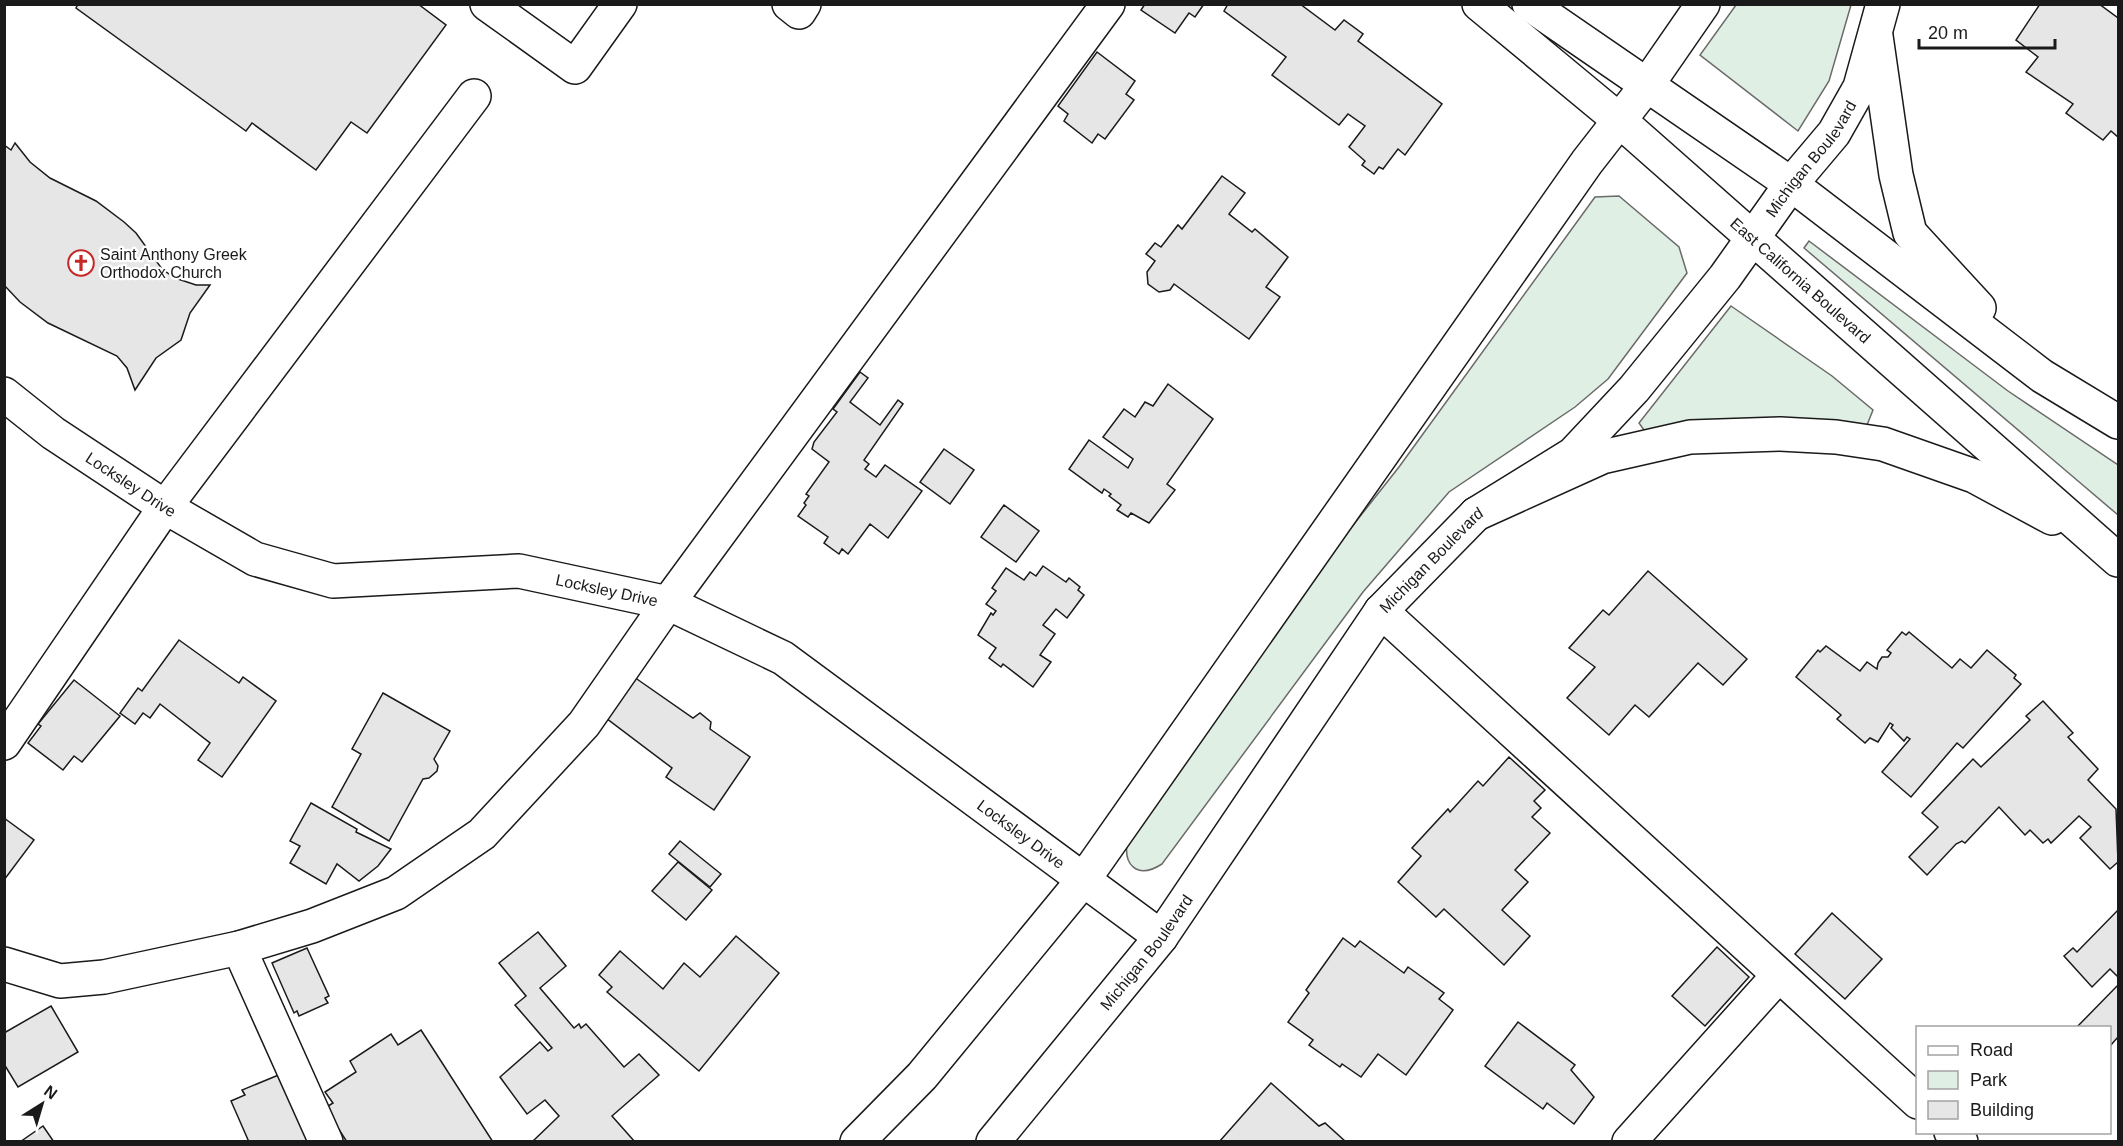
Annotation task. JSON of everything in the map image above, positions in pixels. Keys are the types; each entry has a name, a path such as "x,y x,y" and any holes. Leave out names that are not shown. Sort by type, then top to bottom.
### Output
{"street":[{"path":"487,4 575,67 620,4"},
{"path":"789,4 799,12 804,4"},
{"path":"4,964 60,981 104,977 238,948 312,926 396,893 482,834 584,724 668,603 1108,4"},
{"name":"East California Boulevard","path":"1479,4 1619,120 2114,556"},
{"path":"1529,4 1791,184 2047,379 2118,422"},
{"path":"857,1142 922,1076 1084,879 1703,4"},
{"name":"Michigan Boulevard","path":"993,1142 1161,937 1381,611 1476,514 1573,454 1634,389 1753,238 1791,184 1834,133 1860,87 1883,4"},
{"path":"1876,36 1896,175 1910,233 2047,379"},
{"path":"4,743 165,507 474,96"},
{"name":"Locksley Drive","path":"4,394 54,433 165,507 255,559 333,581 519,571 668,603 783,658 1161,937"},
{"path":"1476,514 1602,457 1690,437 1780,434 1836,437 1883,444 1974,476 2114,556"},
{"path":"1381,611 1916,1101"},
{"path":"238,948 326,1142"},
{"path":"1629,1142 1778,976"}],"green space":[{"path":"1736,5 1851,5 1829,81 1798,131 1700,55"},
{"path":"1619,196 1679,247 1687,273 1608,379 1575,407 1449,492 1363,592 1162,864 1145,870 1133,867 1127,856 1128,838 1324,562 1399,467 1595,197"},
{"path":"1809,241 2008,391 2118,465 2118,515 1804,248"},
{"path":"1731,306 1832,376 1873,410 1867,425 1730,422 1644,430 1639,423"}],"building":[{"path":"78,4 418,4 446,25 367,133 351,122 316,170 252,123 246,131 76,8"},
{"path":"1145,4 1204,4 1195,17 1189,13 1175,33 1141,10"},
{"path":"1228,4 1300,4 1335,30 1344,20 1363,34 1358,41 1442,104 1405,155 1398,149 1383,169 1379,167 1374,174 1362,165 1365,161 1349,147 1365,126 1348,114 1339,125 1272,75 1286,57 1224,11"},
{"path":"2040,4 2099,4 2118,18 2118,137 2111,131 2103,140 2066,113 2073,104 2026,72 2038,57 2016,40"},
{"path":"1097,52 1135,81 1126,94 1134,100 1105,139 1098,134 1092,143 1064,121 1068,114 1058,106"},
{"name":"Saint Anthony Greek Orthodox Church","path":"15,143 30,162 50,178 96,201 124,222 136,233 162,269 175,278 196,285 210,285 190,313 181,340 156,358 135,390 127,368 117,356 48,323 20,302 4,285 4,145 11,150"},
{"path":"1222,176 1245,193 1229,214 1252,232 1255,229 1288,257 1266,287 1280,297 1249,339 1174,284 1170,290 1159,292 1148,284 1147,272 1155,261 1146,254 1155,243 1161,247 1178,225 1182,229"},
{"path":"860,372 868,378 850,402 880,425 898,400 903,404 864,460 869,464 865,469 876,477 885,465 922,491 888,538 870,524 848,554 842,549 839,554 824,543 828,537 798,516 806,505 804,503 809,496 806,494 829,462 812,449 814,442 837,412 833,409"},
{"path":"1168,384 1213,419 1167,484 1175,490 1149,523 1131,513 1128,517 1117,510 1121,505 1109,496 1111,494 1104,489 1102,493 1069,469 1089,440 1128,468 1133,459 1103,437 1124,409 1135,417 1145,402 1153,406"},
{"path":"944,449 974,470 950,504 920,482"},
{"path":"1004,505 1039,531 1016,562 981,537"},
{"path":"1043,566 1066,582 1069,578 1080,587 1078,590 1084,595 1067,618 1056,609 1043,625 1055,634 1040,655 1051,662 1033,687 1003,664 1001,667 989,658 996,648 978,635 991,613 993,615 996,611 986,604 996,591 992,588 1006,568 1024,580 1030,572 1036,576"},
{"path":"1648,571 1747,659 1723,685 1698,663 1649,717 1635,705 1609,735 1567,698 1595,667 1569,648 1603,610 1609,615"},
{"path":"1902,632 1906,635 1909,632 1952,668 1960,659 1971,668 1987,650 2016,675 2014,678 2021,684 1963,748 1957,743 1911,797 1882,772 1910,739 1907,737 1904,741 1891,728 1893,725 1890,723 1878,742 1870,738 1865,743 1837,719 1841,715 1796,677 1818,650 1820,652 1826,646 1860,671 1867,662 1877,669 1882,657 1888,657 1891,653 1887,650"},
{"path":"179,640 239,683 243,677 276,701 222,777 198,760 210,743 160,704 150,718 143,713 135,724 120,713 138,688 142,691"},
{"path":"634,677 693,718 700,713 711,722 710,729 750,757 714,810 666,777 672,768 606,718"},
{"path":"74,680 120,716 82,762 74,756 63,770 28,743 41,726 38,724"},
{"path":"383,693 450,731 434,759 438,766 437,771 429,778 423,779 389,841 332,807 361,754 352,749"},
{"path":"2043,701 2073,733 2068,737 2098,769 2088,780 2116,809 2118,862 2110,869 2080,838 2091,827 2079,816 2051,843 2048,839 2043,843 2030,830 2025,835 1999,807 1965,843 1962,841 1956,844 1927,875 1909,857 1938,827 1922,813 1973,759 1981,767 2030,720 2026,716"},
{"path":"1509,757 1545,790 1534,801 1541,808 1532,817 1550,833 1515,870 1528,882 1502,910 1530,936 1504,965 1444,909 1436,917 1398,882 1421,856 1412,848 1448,809 1450,812 1478,781 1483,786"},
{"path":"311,803 357,829 356,832 391,849 378,866 359,881 337,864 326,884 290,863 300,846 290,841"},
{"path":"4,818 34,840 4,880"},
{"path":"680,841 721,874 710,887 669,854"},
{"path":"678,862 712,890 686,920 652,891"},
{"path":"2118,910 2118,977 2110,969 2092,987 2064,956 2073,948 2077,952"},
{"path":"1832,913 1882,959 1845,999 1795,954"},
{"path":"538,932 566,966 540,988 574,1028 579,1024 581,1028 586,1024 624,1067 639,1054 659,1075 612,1116 635,1142 532,1142 559,1116 545,1100 527,1114 500,1077 540,1042 548,1051 552,1048 515,1005 526,996 499,963"},
{"path":"736,936 779,973 699,1071 607,992 612,987 599,975 620,951 663,989 684,963 700,977"},
{"path":"1343,938 1355,947 1360,941 1404,973 1408,967 1444,993 1439,999 1453,1010 1406,1075 1378,1054 1361,1077 1342,1064 1340,1067 1309,1045 1313,1040 1288,1022 1309,993 1306,990"},
{"path":"1717,947 1749,977 1705,1026 1672,996"},
{"path":"307,948 329,996 325,998 328,1003 299,1016 297,1011 294,1013 272,963"},
{"path":"2118,985 2118,1037 2111,1045 2111,1026 2078,1026"},
{"path":"51,1006 78,1052 18,1087 4,1064 4,1033"},
{"path":"1518,1022 1575,1065 1571,1070 1594,1097 1574,1124 1547,1103 1543,1109 1485,1066"},
{"path":"421,1030 493,1142 347,1142 325,1108 333,1103 325,1092 356,1072 350,1061 391,1034 398,1045"},
{"path":"281,1074 317,1136 305,1142 249,1142 231,1101 245,1095 242,1090"},
{"path":"1271,1083 1319,1126 1325,1123 1346,1142 1219,1142"},
{"path":"43,1126 54,1142 20,1142"}],"place":[{"name":"Saint Anthony Greek Orthodox Church","path":"81,263"}]}
